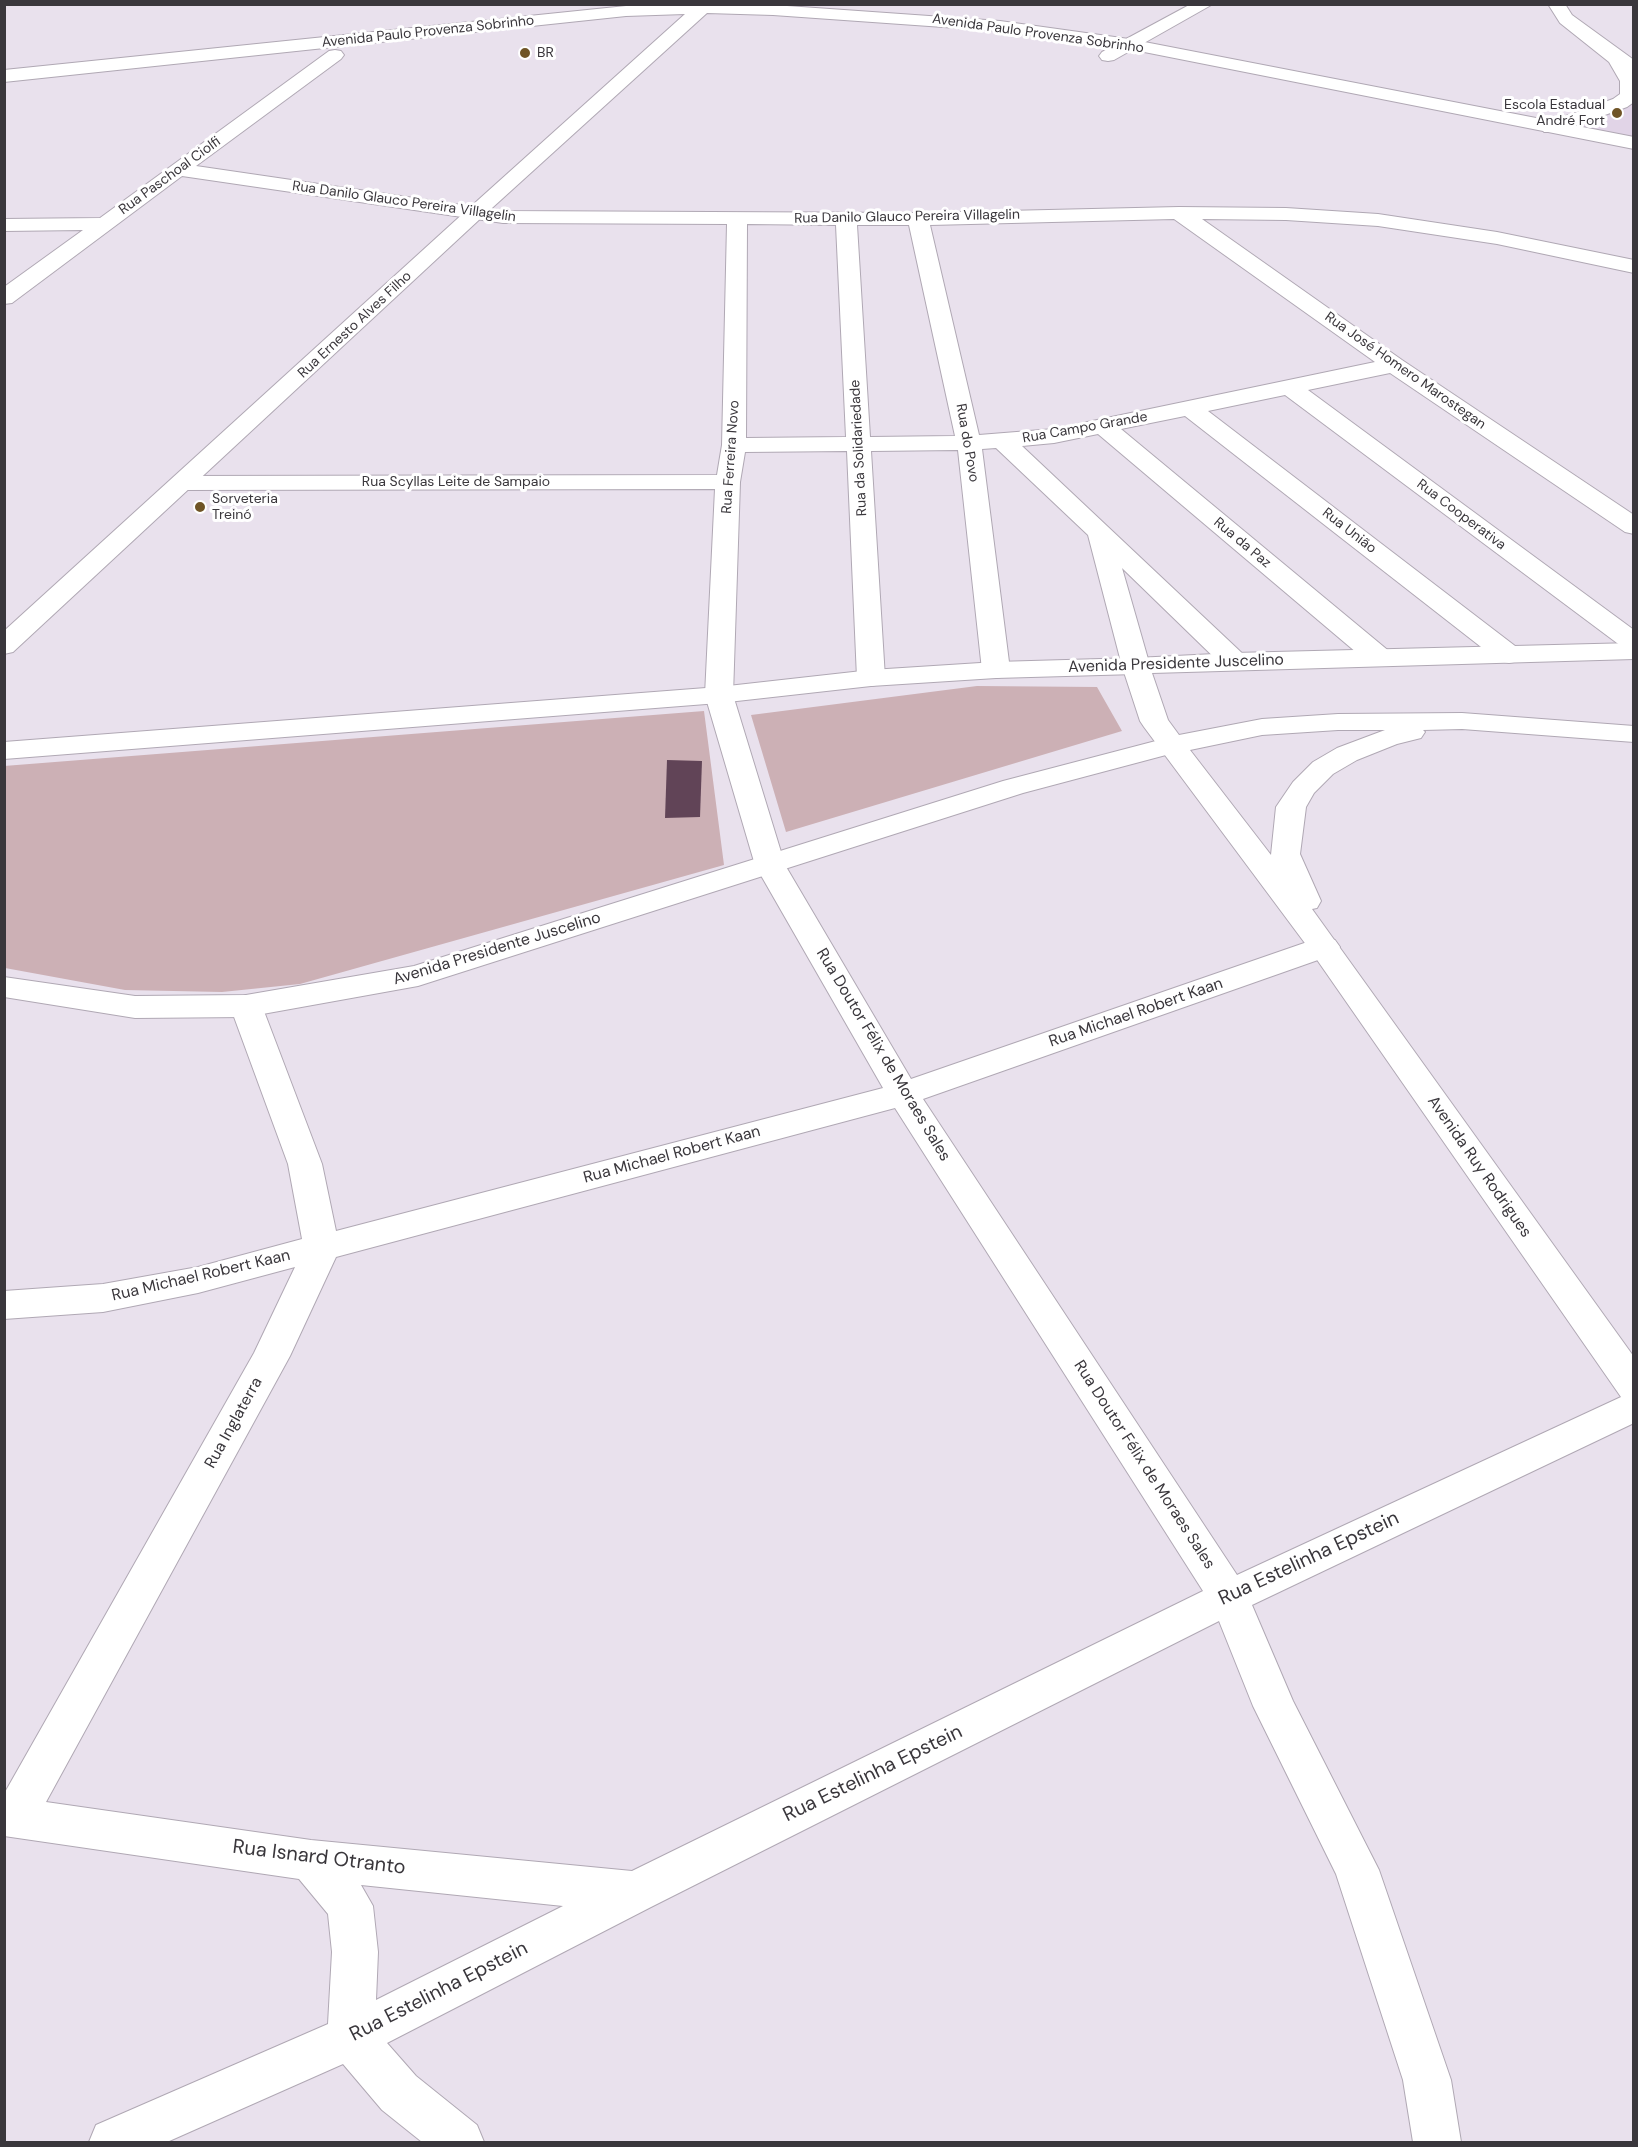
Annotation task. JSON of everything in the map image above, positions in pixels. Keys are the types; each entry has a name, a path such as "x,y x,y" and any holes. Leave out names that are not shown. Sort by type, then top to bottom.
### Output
{"street":[{"path":"1108,56 1205,4"},
{"path":"1551,128 1620,103 1629,96 1629,81 1625,63 1566,19 1556,4"},
{"name":"Avenida Paulo Provenza Sobrinho","path":"4,76 560,17 699,12 928,19 1000,26 1129,44 1634,143"},
{"name":"Avenida Paulo Provenza Sobrinho","path":"4,90 335,56 699,12 777,24 924,33 1108,56 1634,158"},
{"name":"Rua Ernesto Alves Filho","path":"4,646 184,483 474,214 699,12"},
{"name":"Rua Paschoal Ciolfi","path":"4,298 335,56"},
{"name":"Rua Danilo Glauco Pereira Villagelin","path":"179,170 474,214 572,219 918,219 1179,213 1286,214 1378,220 1486,236 1634,267"},
{"name":"Rua José Homero Marostegan","path":"1179,213 1394,364 1634,527"},
{"name":"Rua da Solidariedade","path":"846,218 872,678"},
{"name":"Rua Ferreira Novo","path":"719,695 728,482 734,445 737,219"},
{"name":"Rua do Povo","path":"918,219 969,443 996,670"},
{"path":"4,225 105,224"},
{"name":"Rua Campo Grande","path":"734,445 969,443 1054,436 1394,364"},
{"name":"Rua Cooperativa","path":"1289,387 1634,643"},
{"name":"Rua União","path":"1190,408 1509,655"},
{"name":"Rua da Paz","path":"1104,427 1380,658"},
{"path":"1003,441 1100,536 1234,661"},
{"name":"Rua Scyllas Leite de Sampaio","path":"184,483 728,482"},
{"name":"Avenida Ruy Rodrigues","path":"1100,536 1154,722 1324,947 1634,1387"},
{"name":"Avenida Presidente Juscelino","path":"4,751 719,695 872,678 996,670 1234,661 1634,651"},
{"path":"719,695 770,865"},
{"name":"Avenida Presidente Juscelino","path":"4,987 135,1007 246,1006 418,976 1012,787 1171,745 1262,727 1338,722 1462,721 1634,734"},
{"name":"Avenida Ruy Rodrigues","path":"1324,947 1322,935 1285,854 1291,807 1303,788 1323,768 1347,754 1387,738 1462,721"},
{"name":"Rua Doutor Félix de Moraes Sales","path":"770,865 903,1094 1229,1597 1274,1706 1357,1870 1427,2080 1437,2142"},
{"name":"Rua Michael Robert Kaan","path":"4,1305 103,1298 198,1280 903,1094 1324,947"},
{"path":"246,1006 305,1164 322,1249"},
{"name":"Rua Inglaterra","path":"10,1816 271,1356 322,1249"},
{"name":"Rua Estelinha Epstein","path":"113,2142 351,2037 635,1892 1229,1597 1634,1406"},
{"name":"Rua Isnard Otranto","path":"10,1816 311,1860 635,1892"},
{"path":"311,1860 350,1906 355,1952 351,2037 399,2093 460,2142"}],"shaded area":[{"name":"Escola Estadual André Fort","path":"1633,100 1633,139 1569,126"},
{"path":"977,686 1097,687 1122,731 786,832 751,715"},
{"path":"704,711 724,865 300,984 222,992 125,990 5,968 4,766"}],"building":[{"path":"667,760 702,761 700,817 665,818"}],"place":[{"name":"BR","path":"525,53"},
{"name":"Escola Estadual André Fort","path":"1617,113"},
{"name":"Sorveteria Treinó","path":"200,507"}]}
